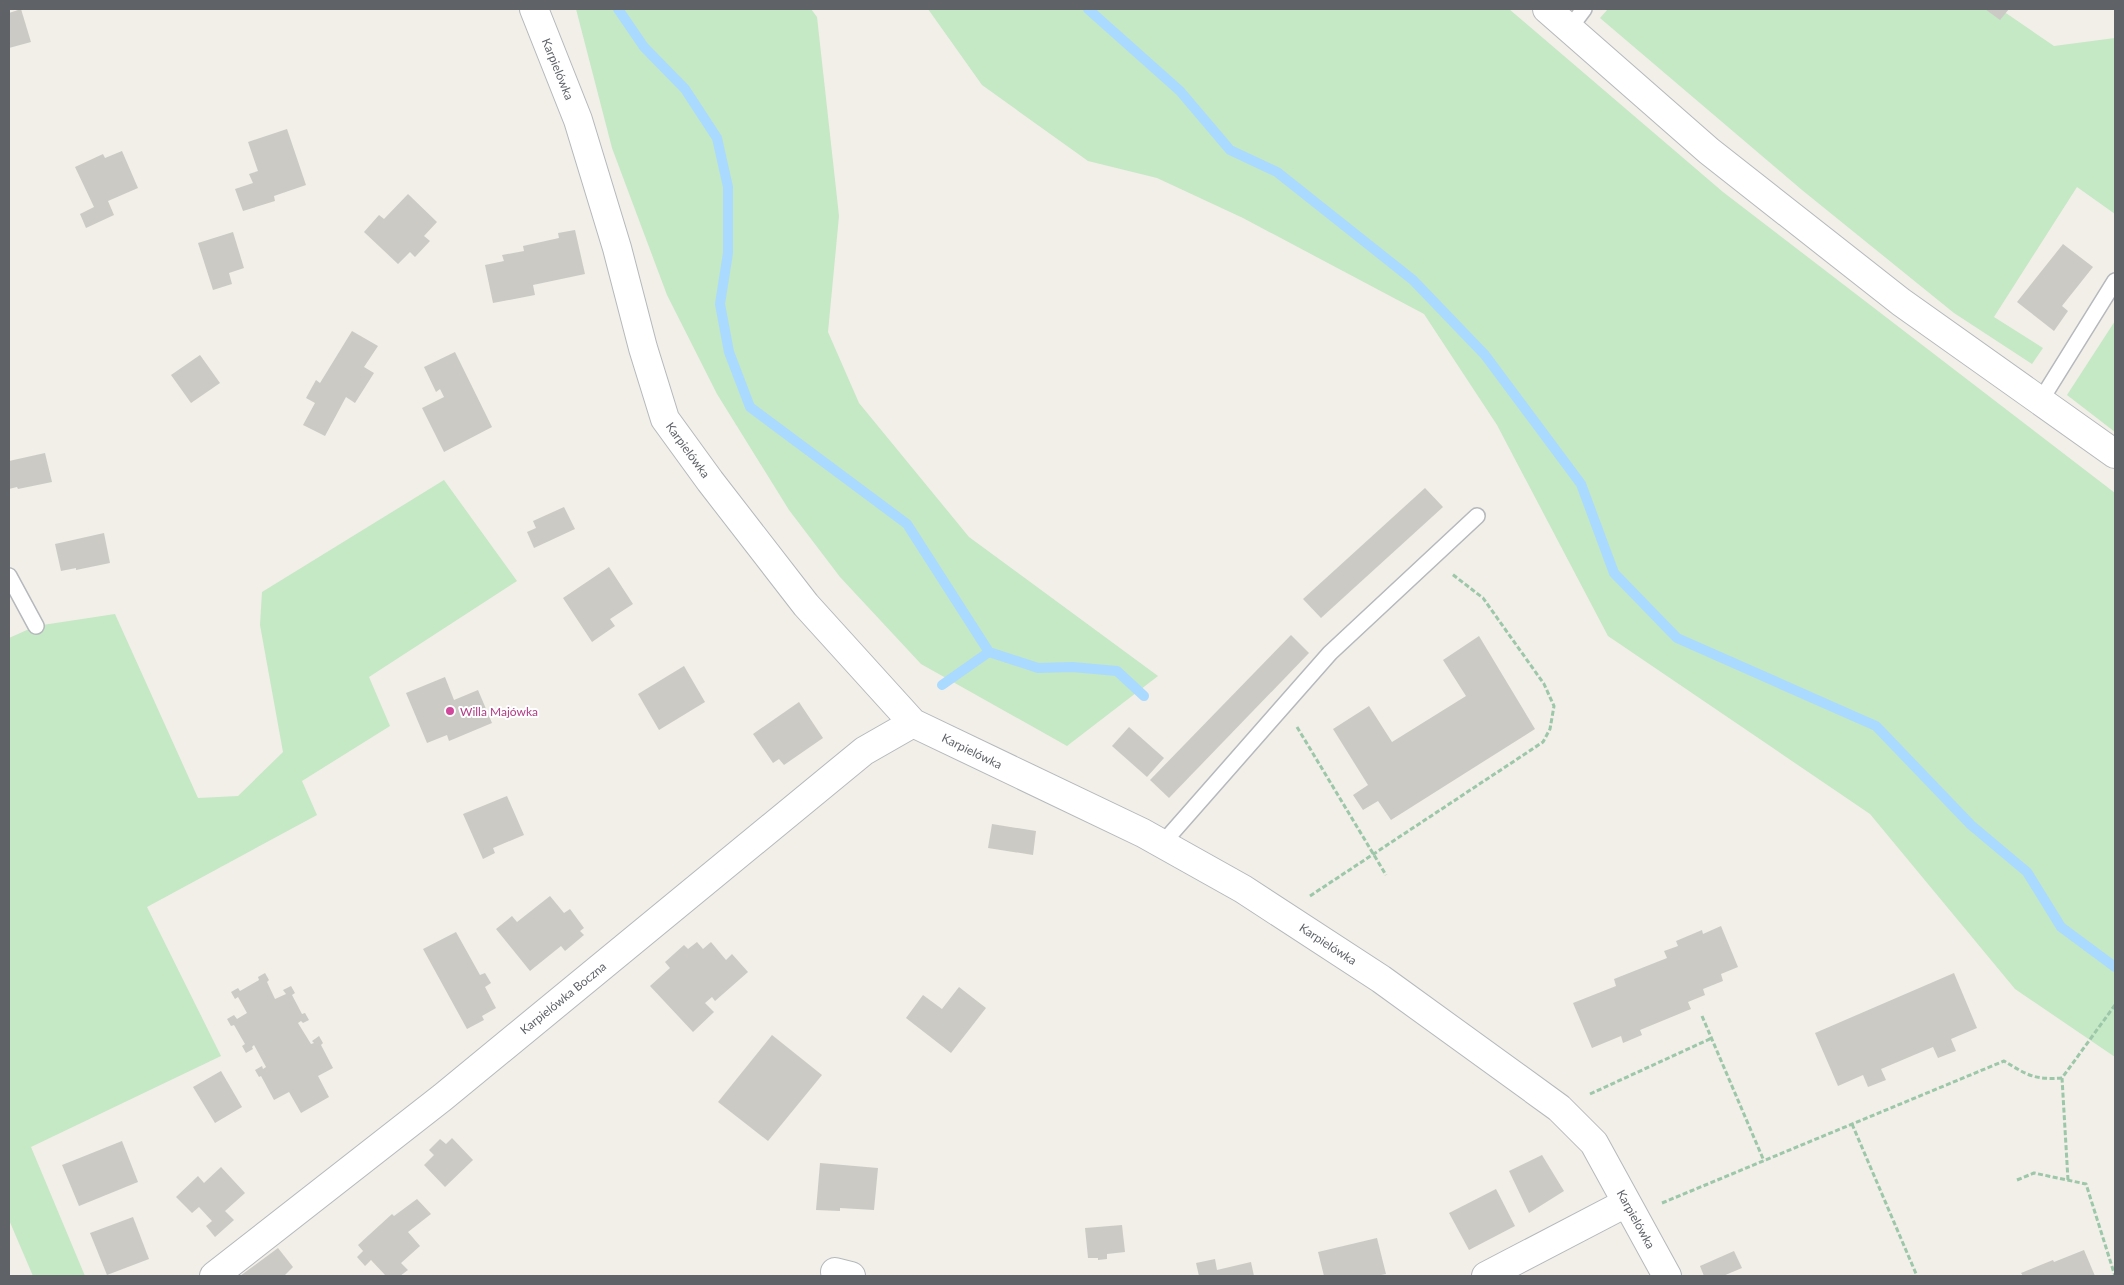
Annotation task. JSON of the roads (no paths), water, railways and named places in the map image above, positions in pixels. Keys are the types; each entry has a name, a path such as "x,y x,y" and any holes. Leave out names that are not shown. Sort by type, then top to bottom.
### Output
{"street":[{"name":"Karpielówka","path":"534,9 578,120 617,248 643,348 665,419 710,481 806,605 913,723 1162,844 1243,889 1381,979 1559,1108 1594,1143 1667,1276"},
{"path":"1547,9 1577,19 1709,151 1901,302 2115,454"},
{"name":"Karpielówka Boczna","path":"214,1276 443,1097 864,751 913,723"},
{"path":"1486,1276 1630,1209"}],"lane":[{"path":"2041,400 2115,281"},
{"path":"1162,844 1330,653 1477,516"},
{"path":"9,576 36,626"}],"waterway":[{"path":"618,9 644,47 685,89 717,138 728,187 728,253 720,304 729,352 750,407 907,524 989,652 1038,668 1072,667 1117,671 1144,696"},
{"path":"1088,9 1180,91 1230,150 1277,172 1413,280 1485,355 1581,484 1614,573 1677,638 1876,726 1971,825 2027,872 2061,927 2115,967"},
{"path":"942,685 989,652"}],"place":[{"name":"Willa Majówka","path":"450,711"}]}
